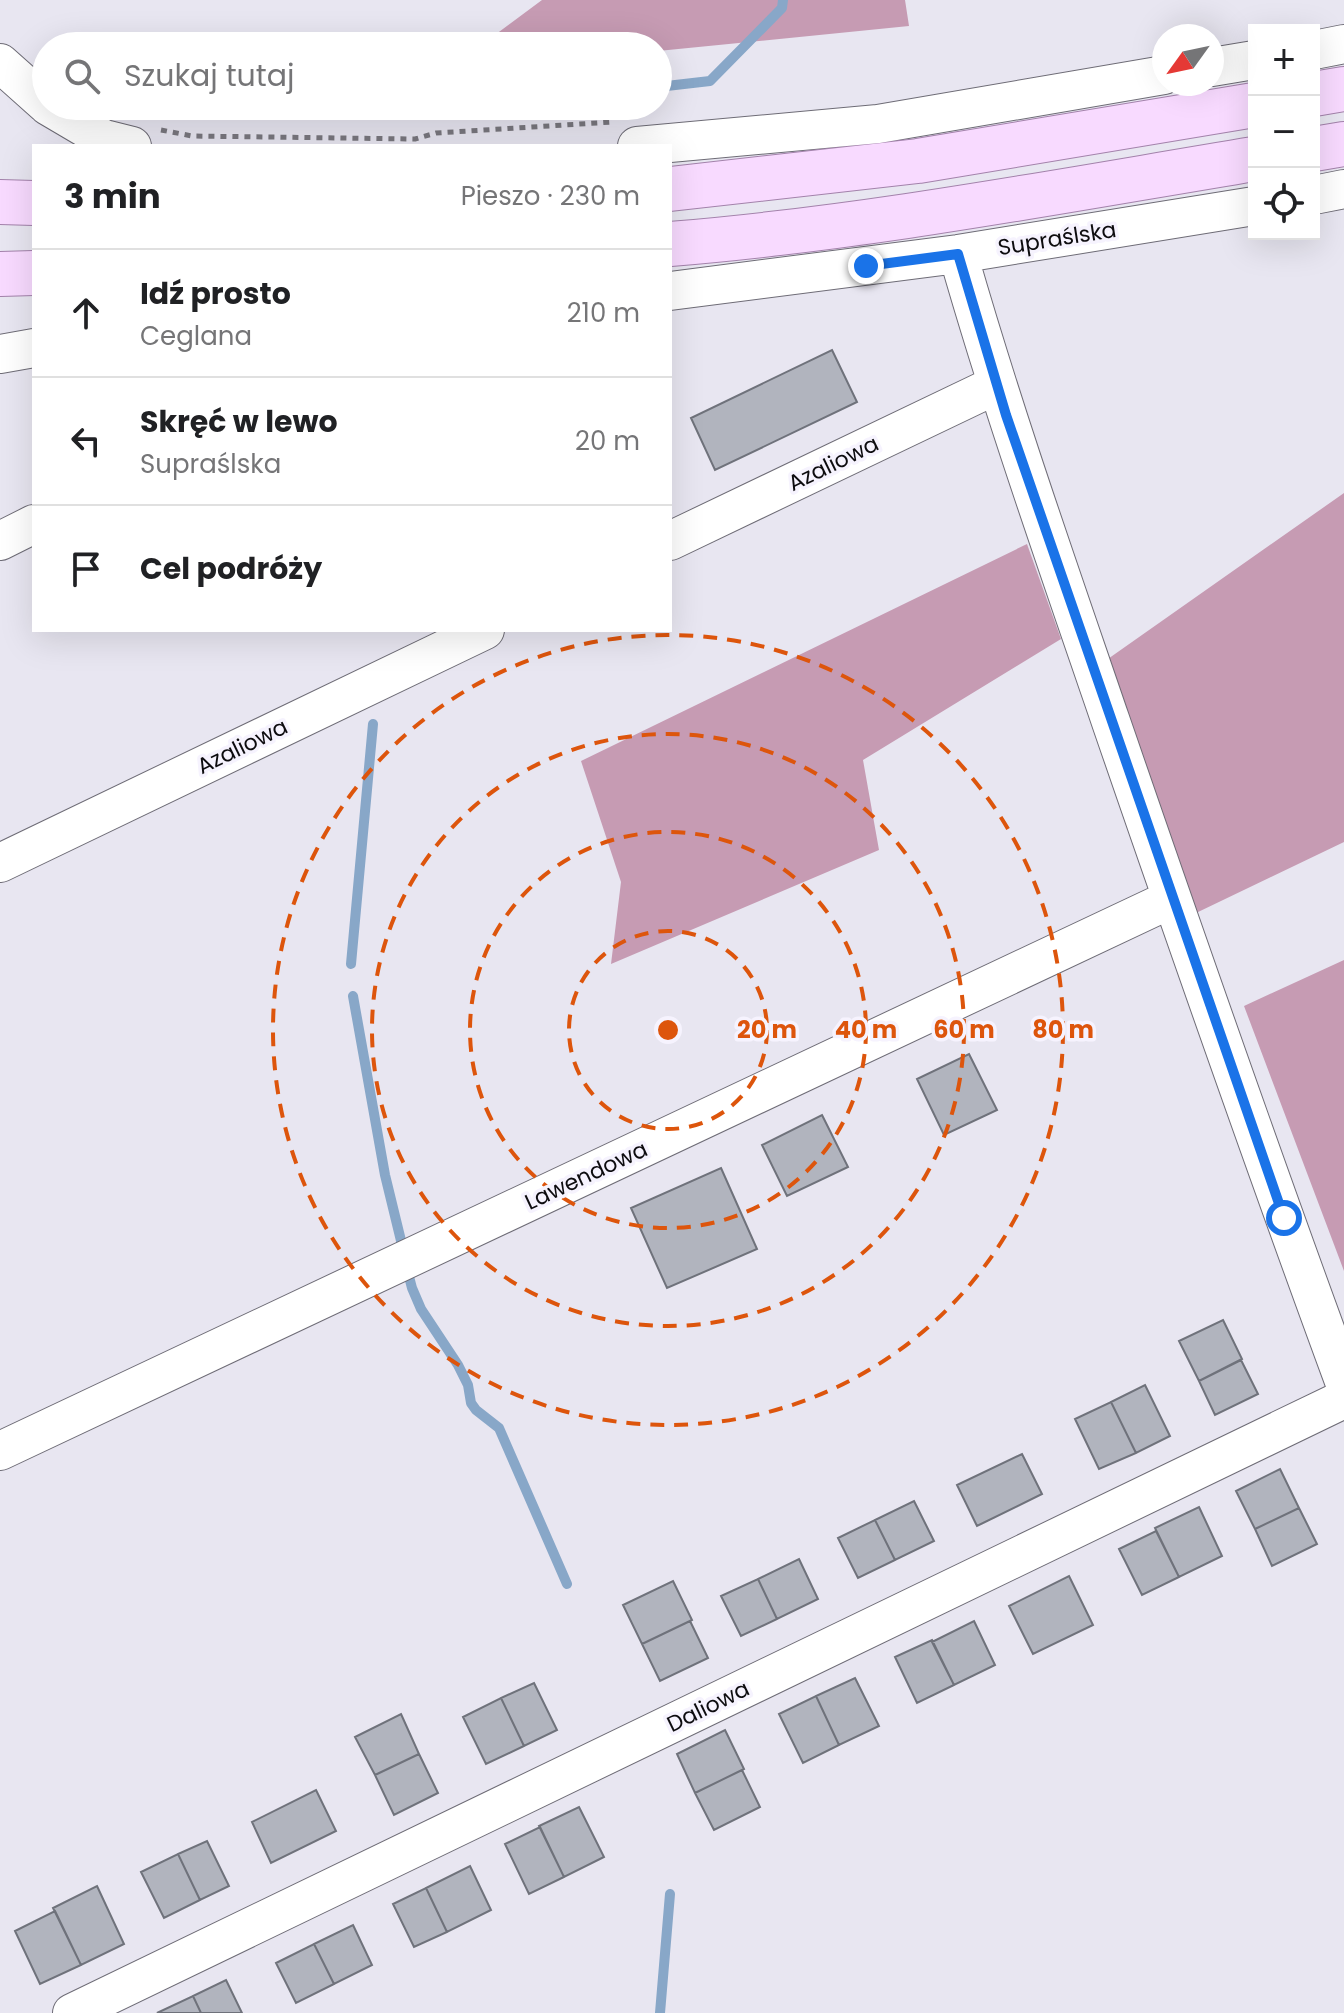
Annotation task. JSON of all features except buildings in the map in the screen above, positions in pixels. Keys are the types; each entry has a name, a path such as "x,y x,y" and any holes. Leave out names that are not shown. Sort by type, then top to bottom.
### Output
{"main road":[{"path":"1320,93 1344,89"},
{"path":"672,189 918,161 1248,106"},
{"path":"1320,148 1344,144"},
{"path":"672,244 928,213 1248,160"},
{"path":"0,202 32,203"},
{"path":"0,274 32,273"}],"street":[{"path":"1320,49 1344,44"},
{"path":"1224,65 1248,61"},
{"path":"0,63 32,92"},
{"path":"659,144 878,124 1152,77"},
{"path":"72,120 104,139 124,144"},
{"path":"1320,194 1344,189"},
{"name":"Supraślska","path":"672,291 958,254 1248,207"},
{"path":"958,254 996,385 1171,899 1344,1381"},
{"path":"0,354 32,348"},
{"name":"Azaliowa","path":"672,540 996,385"},
{"path":"0,541 32,525"},
{"name":"Azaliowa","path":"0,863 481,632"},
{"name":"Lawendowa","path":"0,1451 1171,899"},
{"name":"Daliowa","path":"72,2013 1344,1399"}],"shaded area":[{"path":"542,0 905,0 909,26 672,50 672,32 499,32"},
{"path":"1344,493 1344,842 1196,913 1105,661"},
{"path":"1027,544 1061,639 863,760 879,850 611,964 621,882 581,761"},
{"path":"1344,960 1344,1271 1244,1006"}],"waterway":[{"path":"672,85 710,81 782,8 783,0"},
{"path":"351,964 373,724"},
{"path":"353,996 385,1175 404,1253"},
{"path":"407,1269 421,1309 468,1385 471,1403 499,1428 567,1584"},
{"path":"660,2013 670,1894"}],"route":[{"path":"866,266 958,254 1006,415 1171,899 1284,1218"}]}
